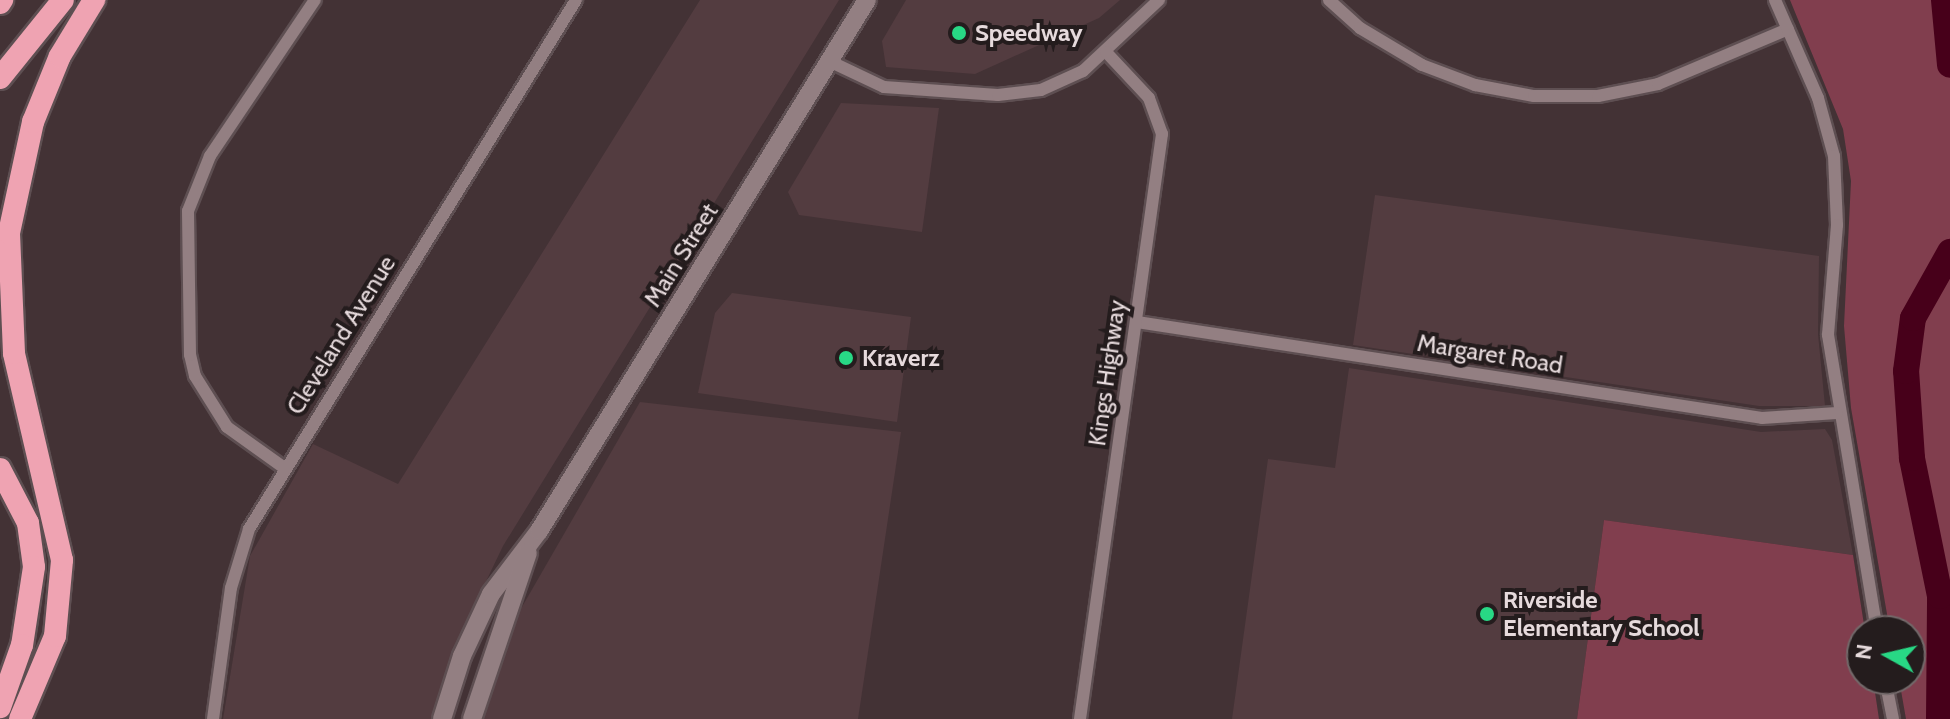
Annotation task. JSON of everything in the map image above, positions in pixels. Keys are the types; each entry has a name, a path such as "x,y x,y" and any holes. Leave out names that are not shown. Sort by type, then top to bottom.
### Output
{"highway":[{"path":"0,78 63,0"},
{"path":"20,719 34,693 55,636 62,560 14,353 9,233 33,122 60,56 94,0"},
{"path":"0,469 22,506 33,550 29,612 0,707"},
{"path":"34,693 36,719"}],"main road":[{"name":"Main Street","path":"442,719 464,652 491,594 534,535 867,0"},
{"name":"Main Street","path":"472,719 490,658 534,535"},
{"path":"464,652 490,658"}],"street":[{"path":"283,467 227,427 195,376 190,355 188,211 210,156 315,0"},
{"name":"Cleveland Avenue","path":"213,719 238,558 283,467 576,0"},
{"path":"829,61 884,87 998,95 1041,90 1069,80 1106,52 1159,0"},
{"path":"1329,0 1360,28 1422,65 1475,85 1534,96 1598,96 1658,84 1788,29"},
{"path":"1775,0 1818,98 1834,156 1837,225 1827,312 1837,413 1874,615"},
{"name":"Kings Highway","path":"1080,719 1162,134 1149,98 1106,52"},
{"name":"Margaret Road","path":"1137,322 1762,418 1837,413"},
{"path":"1888,695 1893,719"}],"shaded area":[{"path":"700,0 839,0 503,546 466,623 434,719 223,719 250,556 313,444 398,484"},
{"path":"906,0 1120,0 1099,18 975,74 886,67 882,41"},
{"path":"1790,0 1950,0 1950,719 1906,719 1902,695 1926,695 1926,615 1887,615 1851,408 1844,326 1851,181 1843,129"},
{"path":"841,103 939,108 922,232 799,215 788,192"},
{"path":"1375,195 1819,256 1818,334 1825,406 1759,406 1353,345"},
{"path":"732,293 911,317 897,422 698,393 715,313"},
{"path":"1349,368 1761,432 1825,429 1832,440 1853,555 1604,520 1577,719 1232,719 1268,459 1335,468"},
{"path":"640,402 901,432 858,719 483,719 515,619"},
{"path":"1604,520 1853,555 1862,615 1846,615 1846,695 1875,695 1879,719 1577,719"}],"waterway":[{"path":"1944,0 1950,65"},
{"path":"1939,719 1940,596 1912,458 1906,371 1913,318 1950,252"}],"place":[{"name":"Speedway","path":"959,33"},
{"name":"Kraverz","path":"846,358"},
{"name":"Riverside Elementary School","path":"1487,614"}]}
